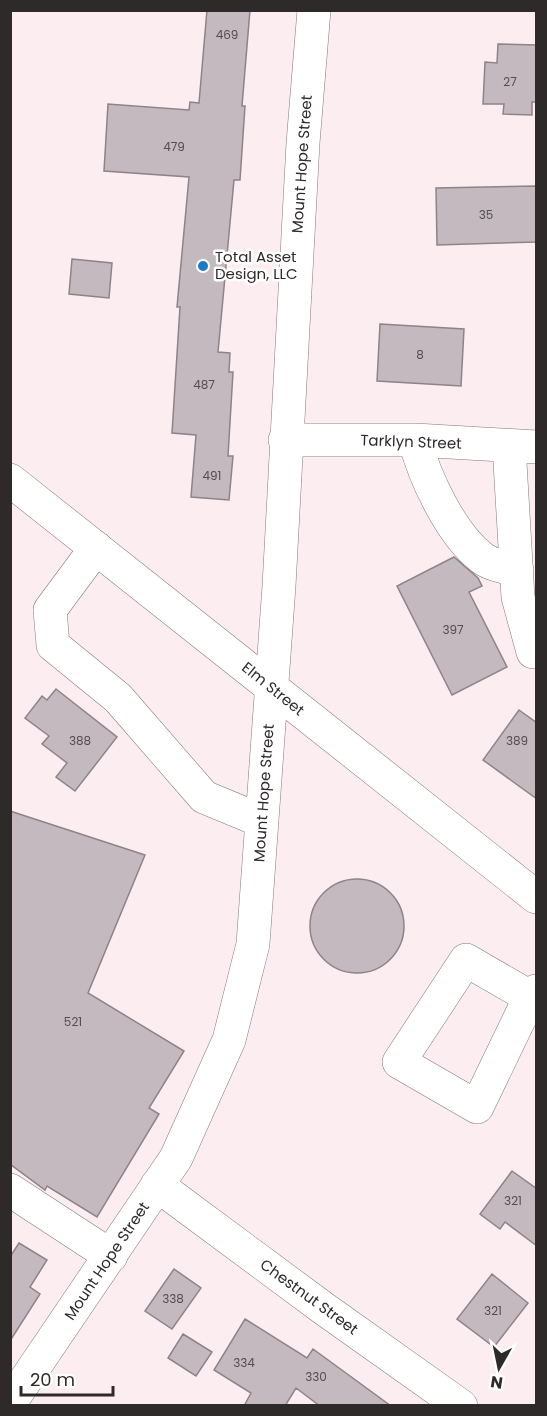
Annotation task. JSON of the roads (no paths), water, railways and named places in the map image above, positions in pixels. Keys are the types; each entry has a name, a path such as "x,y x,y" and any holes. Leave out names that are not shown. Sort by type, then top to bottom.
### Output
{"street":[{"name":"Mount Hope Street","path":"10,1403 176,1158 229,1040 253,944 314,10"},
{"name":"Tarklyn Street","path":"285,440 415,440 523,447"},
{"path":"415,440 427,477 467,543 483,559 517,570"},
{"path":"523,447 517,570 518,597 533,652"},
{"name":"Elm Street","path":"10,480 271,689 537,897"},
{"path":"96,548 50,610 53,645 118,698 204,797 262,821"},
{"name":"Chestnut Street","path":"157,1185 323,1308 461,1406"},
{"path":"10,1190 111,1256"}],"place":[{"name":"Total Asset Design, LLC","path":"203,266"}]}
